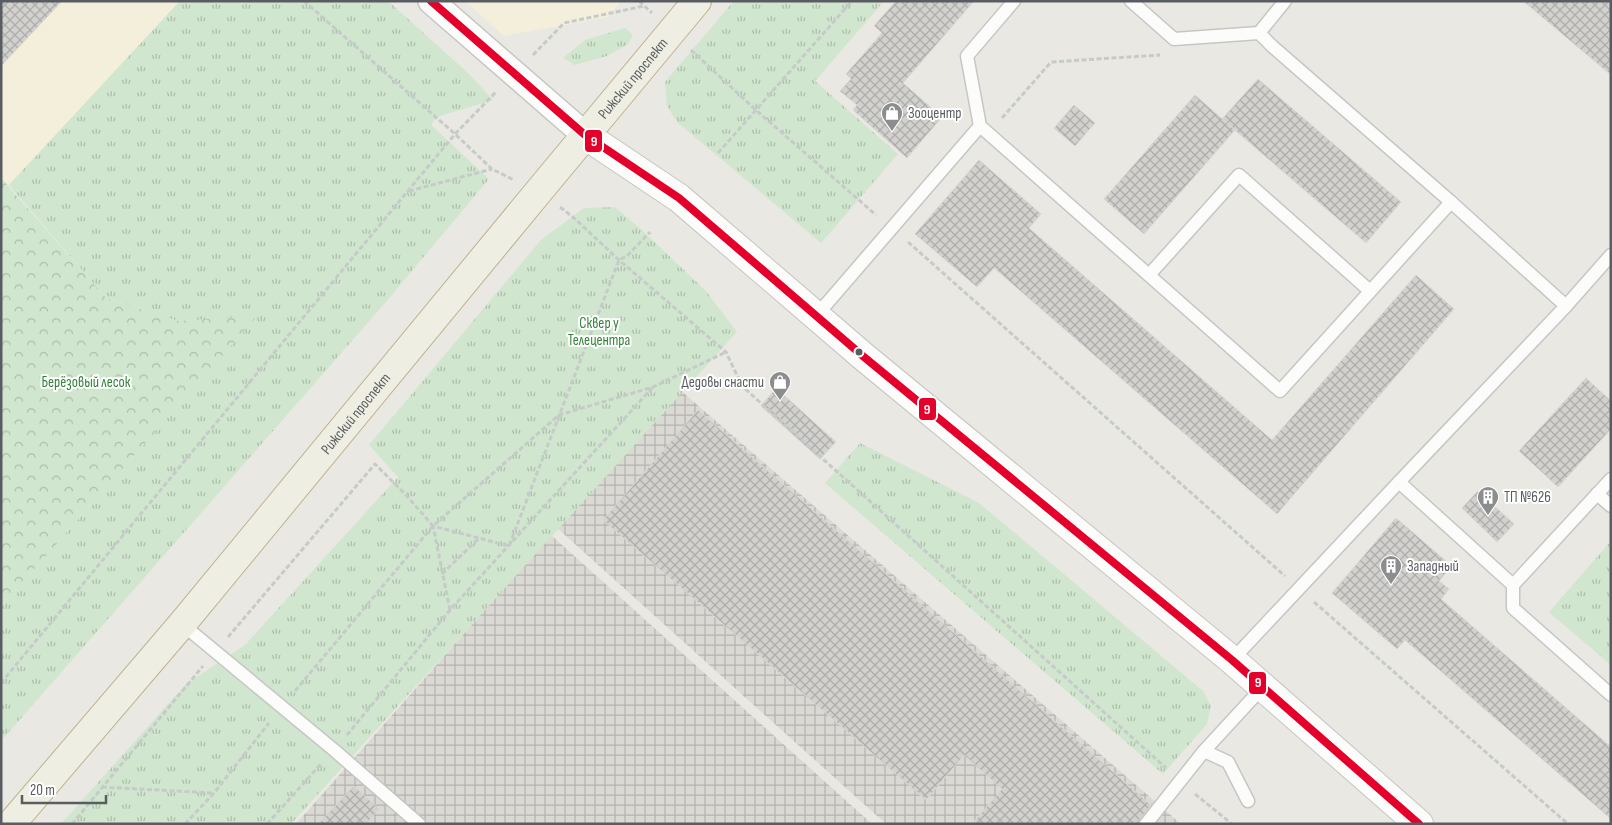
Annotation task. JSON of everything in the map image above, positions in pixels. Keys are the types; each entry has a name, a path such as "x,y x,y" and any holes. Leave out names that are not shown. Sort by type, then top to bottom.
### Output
{"highway":[{"name":"Рижский проспект","path":"11,824 182,624 697,1"}],"main road":[{"path":"585,135 679,198 816,316 1232,660 1419,824"}],"street":[{"path":"431,1 585,135"}],"lane":[{"path":"1014,1 967,56 984,130 1280,391 1451,202"},
{"path":"1132,1 1174,40 1258,33 1285,1"},
{"path":"1258,33 1451,202 1566,306"},
{"path":"816,316 892,228 984,130"},
{"path":"1149,275 1239,175 1370,291"},
{"path":"1232,660 1611,256"},
{"path":"1611,479 1513,585 1513,608 1611,695"},
{"path":"1399,482 1513,585"},
{"path":"1598,494 1611,506"},
{"path":"182,624 334,750 419,824"},
{"path":"1146,824 1179,780 1262,688"},
{"path":"1204,751 1228,762 1248,801"}],"path":[{"path":"304,1 456,134 492,169 538,191 574,218 619,260 726,352 742,386 1179,780 1232,824"},
{"path":"639,1 757,111 1568,824"},
{"path":"718,153 852,1"},
{"path":"1,683 456,134 514,73 564,23 645,6"},
{"path":"984,130 1051,62 1166,54"},
{"path":"409,191 492,169"},
{"path":"509,546 619,260 627,256 650,232"},
{"path":"184,824 214,793 282,707 433,526 559,414 654,387 726,352"},
{"path":"267,824 334,750 450,610 654,387"},
{"path":"72,824 215,651 375,464 407,496 433,526 450,610"},
{"path":"433,526 509,546"},
{"path":"442,574 479,538"},
{"path":"102,787 214,793"}],"shaded area":[{"path":"1,1 180,1 9,185 1,178"},
{"path":"465,1 621,1 608,17 504,36"},
{"path":"679,389 1181,824 886,824 556,527"},
{"path":"551,535 872,824 296,824"}],"green space":[{"path":"180,1 388,1 469,74 493,100 437,117 431,125 489,179 379,310 1,741 1,607 256,317 178,321 106,298 9,185"},
{"path":"734,1 884,1 815,81 898,154 821,243 677,122 667,106 665,82"},
{"path":"625,28 633,35 627,45 607,56 575,65 563,58 585,40"},
{"name":"Берёзовый лесок","path":"1,178 106,298 178,321 257,316 1,607"},
{"name":"Сквер у Телецентра","path":"615,207 705,290 737,332 291,824 61,824 186,684 245,645 398,477 369,445 541,240 584,208"},
{"path":"860,443 979,503 1203,691 1211,706 1207,724 1163,774 825,483"},
{"path":"1611,541 1611,665 1549,612"}],"building":[{"path":"1,1 62,1 1,66"},
{"path":"896,1 974,1 903,83 942,117 907,158 853,110 857,105 840,91 851,79 846,74 882,33 874,26"},
{"path":"1523,1 1611,1 1611,75"},
{"path":"1258,79 1401,202 1366,243 1222,119"},
{"path":"1195,95 1235,130 1144,234 1104,199"},
{"path":"1074,105 1095,123 1075,146 1054,128"},
{"path":"979,160 1041,214 1029,228 1272,440 1416,275 1454,309 1277,514 994,268 977,287 915,234"},
{"path":"1586,378 1611,401 1611,429 1558,487 1519,451"},
{"path":"776,388 836,442 820,459 761,406"},
{"path":"698,410 1151,805 1138,824 972,824 1002,789 964,755 926,800 603,520"},
{"name":"ТП №626","path":"1478,491 1514,524 1497,542 1462,508"},
{"path":"1396,518 1452,566 1439,581 1449,589 1441,599 1611,747 1611,819 1405,640 1397,649 1332,593"},
{"path":"354,786 379,809 366,824 318,824"}],"transit line":[{"name":"9","path":"431,1 585,135 679,198 864,357 1232,660 1419,824"}],"place":[{"name":"Зооцентр","path":"892,132"},
{"name":"Дедовы снасти","path":"780,401"},
{"name":"ТП №626","path":"1488,516"},
{"name":"Западный","path":"1391,585"}]}
